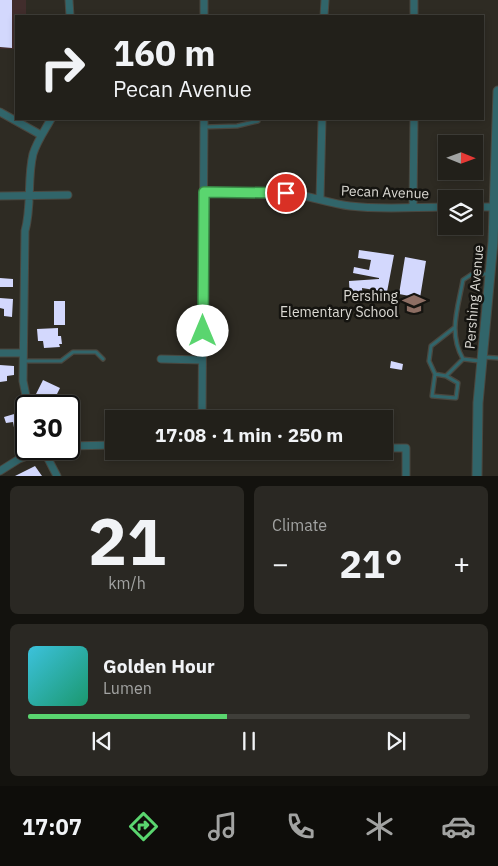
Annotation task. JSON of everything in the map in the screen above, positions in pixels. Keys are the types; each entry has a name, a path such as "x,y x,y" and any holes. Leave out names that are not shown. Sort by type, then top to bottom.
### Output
{"street":[{"path":"69,0 70,15"},
{"path":"204,0 204,15"},
{"path":"324,15 325,0"},
{"path":"414,0 414,15"},
{"name":"Pershing Avenue","path":"477,476 478,403 490,274 495,242 493,207 498,91"},
{"path":"0,112 41,135"},
{"path":"25,395 23,357 24,232 29,214 30,174 33,157 41,135 50,120"},
{"path":"202,410 204,120"},
{"path":"320,199 322,120"},
{"path":"413,207 414,120"},
{"name":"Pecan Avenue","path":"204,192 286,193 320,199 334,204 360,207 438,207"},
{"path":"0,196 68,195"},
{"path":"483,207 493,207"},
{"path":"0,353 23,357"},
{"path":"161,359 202,360"},
{"path":"80,446 105,446"},
{"path":"393,448 406,448 406,476"},
{"path":"0,471 17,460"},
{"path":"49,460 57,476"}],"lane":[{"path":"204,127 237,126 258,121"},
{"path":"463,359 457,348 454,327 464,280 472,274 490,274"},
{"path":"435,374 446,376 458,383 456,398 432,396 435,374 429,361 431,346 454,327"},
{"path":"23,357 61,361 73,352 80,351 96,352 103,359"},
{"path":"446,376 463,359 498,358"}],"shaded area":[{"path":"0,0 26,0 26,15 15,15 15,49 0,49"}],"building":[{"path":"0,0 12,0 12,48 0,47"},
{"path":"359,250 394,255 387,292 362,288 363,299 350,300 349,281 379,279 353,273 354,267 369,270 371,260 358,258"},
{"path":"405,257 426,261 420,298 399,294"},
{"path":"0,278 13,279 13,287 0,287"},
{"path":"0,298 13,299 12,317 4,316 4,309 0,308"},
{"path":"54,301 65,301 65,325 54,325"},
{"path":"58,328 58,336 61,336 62,344 59,344 60,347 44,348 43,341 38,341 37,329"},
{"path":"391,361 403,364 402,370 390,368"},
{"path":"0,365 14,366 14,375 7,376 7,381 0,382"},
{"path":"43,380 60,388 56,395 36,394"},
{"path":"15,414 15,433 13,422 6,423 4,417"},
{"path":"35,466 42,476 15,476"}],"place":[{"name":"Pershing Elementary School","path":"414,304"}],"route":[{"path":"203,331 204,192 286,193"}]}
